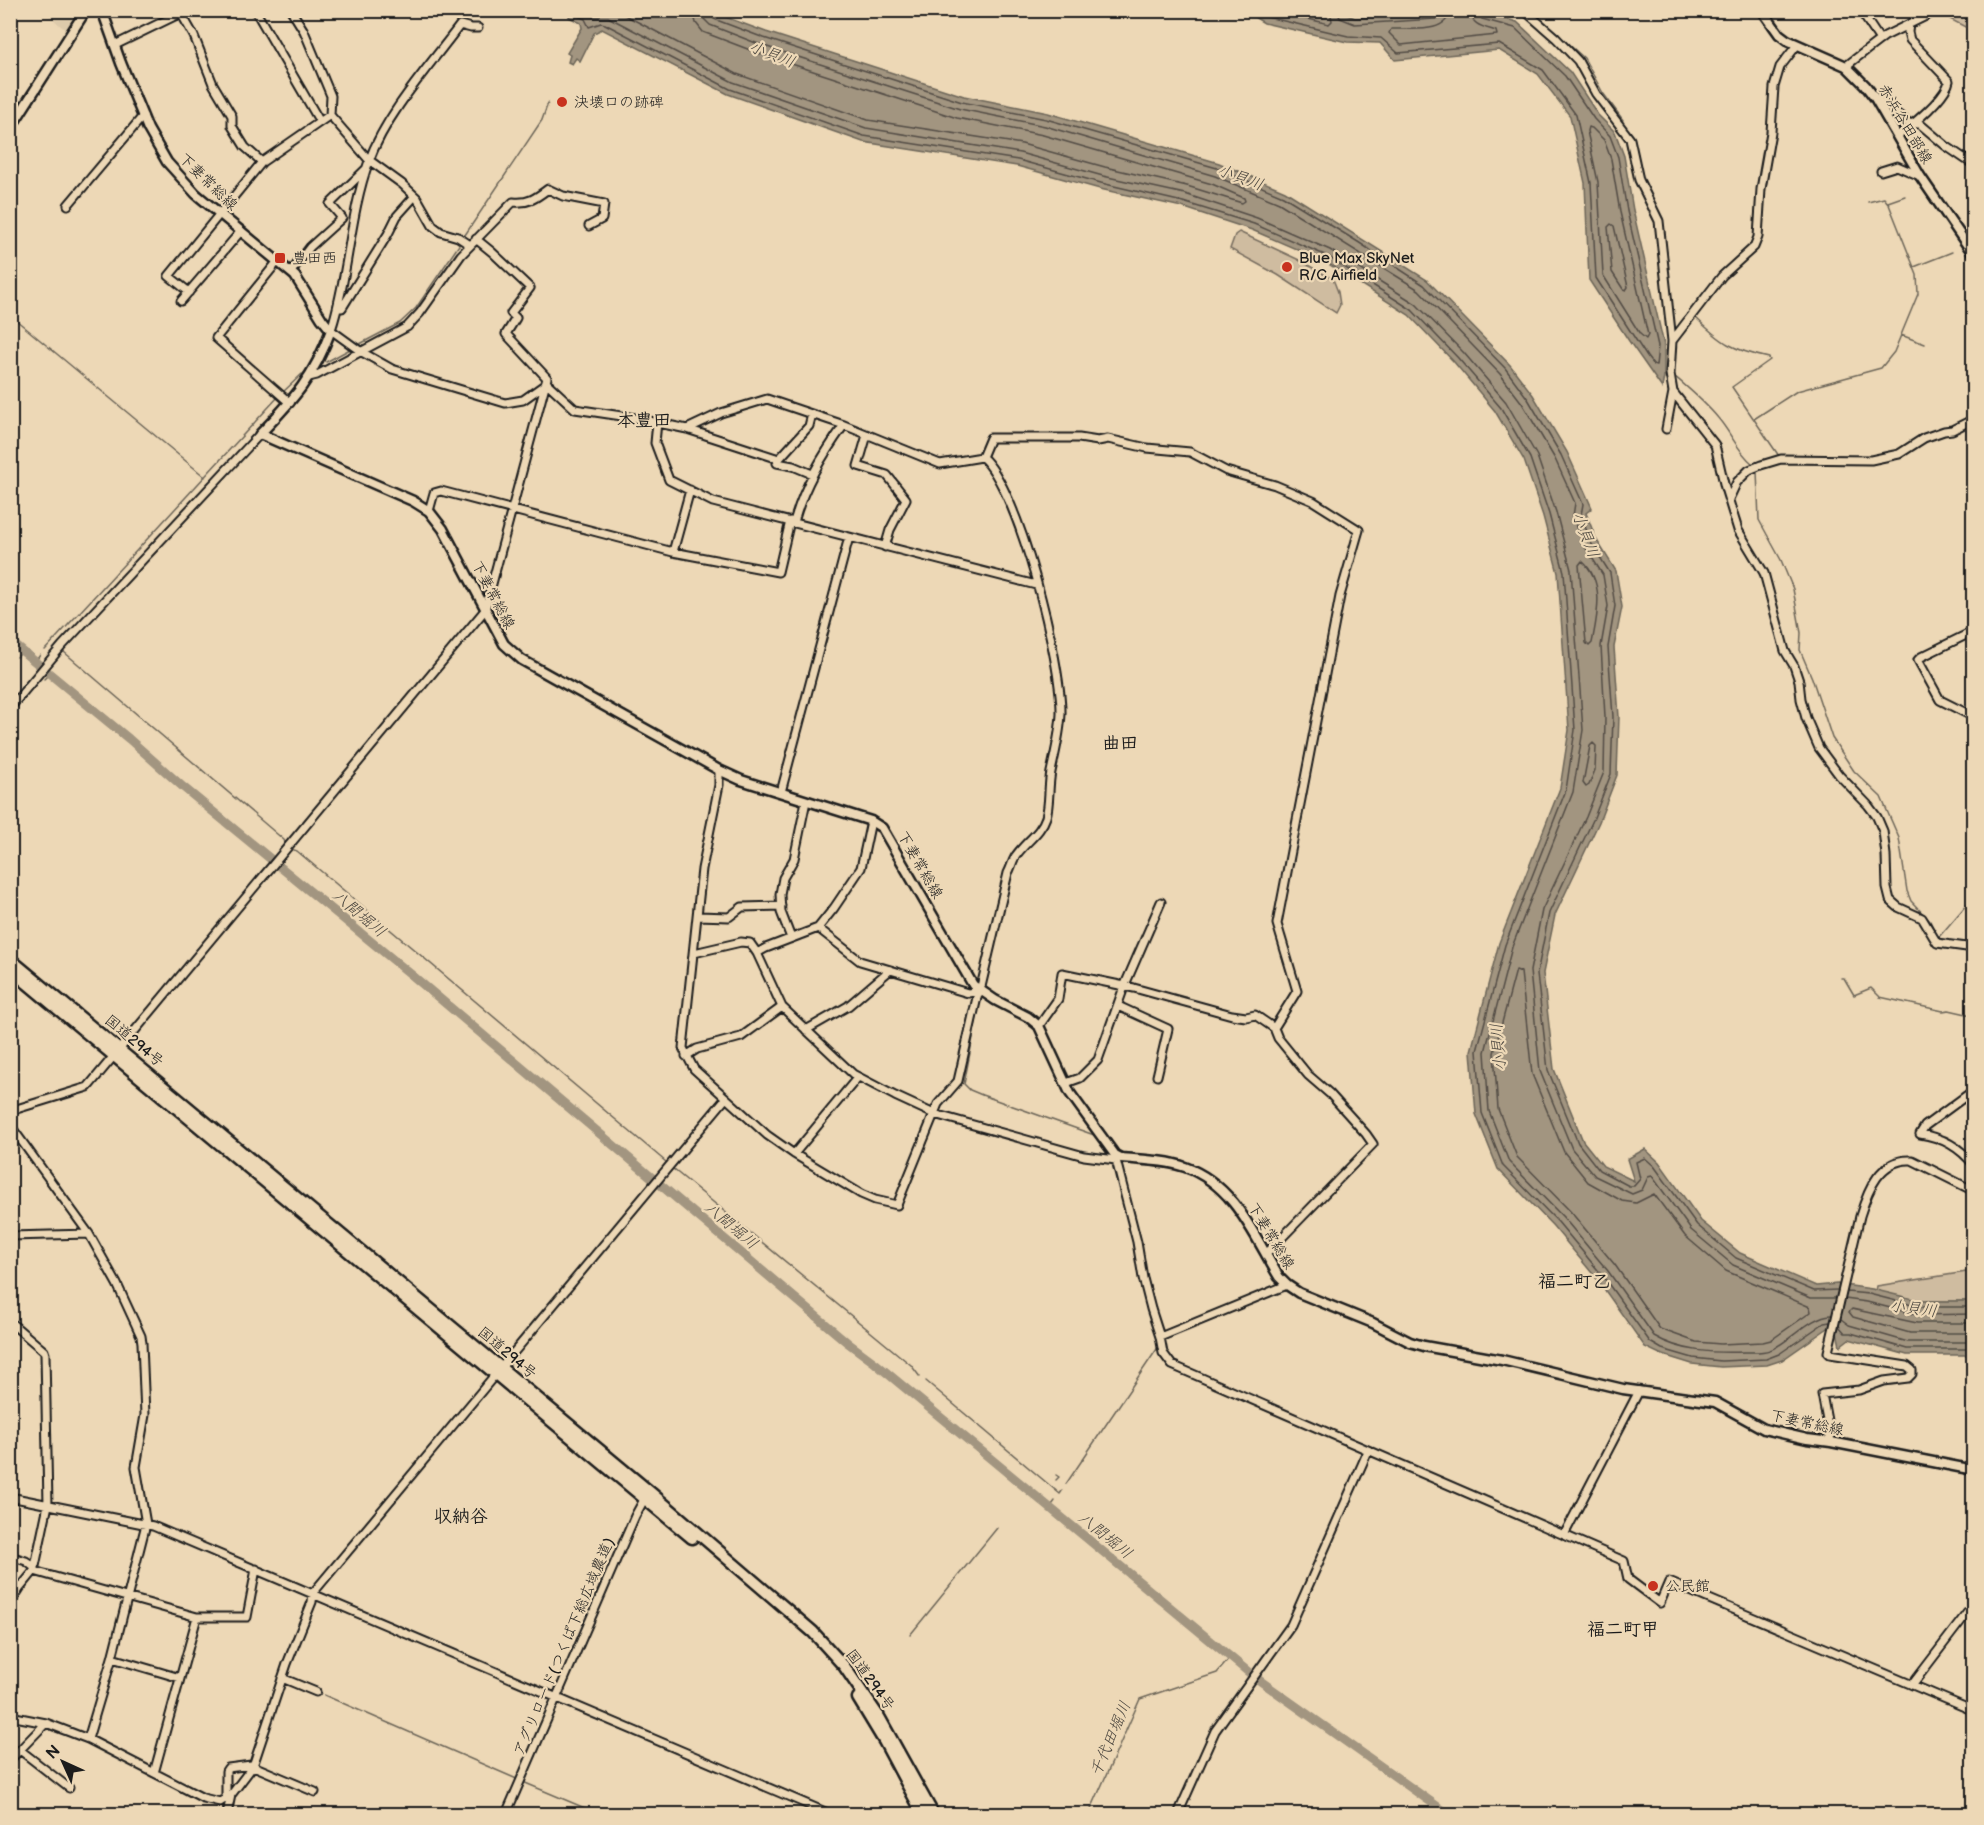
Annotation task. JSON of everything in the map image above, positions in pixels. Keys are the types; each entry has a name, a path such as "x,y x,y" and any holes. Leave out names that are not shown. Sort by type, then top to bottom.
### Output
{"highway":[{"name":"国道294号","path":"10,959 118,1053 813,1632 844,1666 879,1717 933,1815"},
{"name":"国道294号","path":"10,969 118,1053"},
{"name":"国道294号","path":"647,1495 784,1614 818,1647 859,1700 884,1741 923,1815"}],"main road":[{"path":"10,129 86,10"},
{"name":"下妻常総線","path":"102,10 155,144 167,162 219,214 291,272 331,330"},
{"name":"赤浜谷田部線","path":"1762,10 1779,34 1797,45 1846,66 1875,98 1920,176 1974,255"},
{"path":"260,434 284,397 309,377 331,330"},
{"name":"下妻常総線","path":"260,434 413,501 429,511 443,529 504,644 522,660 719,770 741,780 871,821 882,828 979,992 1028,1017 1039,1026"},
{"path":"1039,1026 1070,1093 1116,1158"},
{"name":"下妻常総線","path":"1116,1158 1174,1164 1198,1173 1235,1202 1279,1277 1287,1285 1299,1293 1373,1323 1410,1342 1502,1360 1623,1389 1715,1402 1764,1429 1974,1470"}],"street":[{"path":"255,10 320,122"},
{"path":"10,1111 88,1088 485,610 547,383 547,378 506,334 516,318 511,313 530,288 471,242 441,232 433,226 415,196 369,160 330,115 331,96 304,31 291,10"},
{"path":"1524,10 1578,61 1596,93 1630,139 1638,180 1659,221 1672,342 1670,374 1673,392 1666,429"},
{"path":"1860,10 1880,40"},
{"path":"1846,66 1880,40 1938,10"},
{"path":"115,45 184,12 213,84 232,116 232,126 246,147 262,162"},
{"path":"1898,136 1913,124 1948,87 1948,81 1910,40 1909,24"},
{"path":"478,28 460,25 393,116 369,160 353,220 338,308 331,330 359,351 404,374 505,404 523,400 547,383"},
{"path":"1672,342 1722,276 1754,247 1758,237 1761,189 1771,132 1774,87 1780,68 1797,45"},
{"path":"1875,98 1908,123 1920,124 1974,165"},
{"path":"189,292 169,276 262,162 330,115"},
{"path":"68,205 144,116"},
{"path":"1881,171 1897,166 1920,176"},
{"path":"291,272 310,247 342,218 330,204 366,168"},
{"path":"309,377 317,375 407,327 471,242 513,202 530,201 548,189 563,196 603,204 602,219 589,226"},
{"path":"338,308 342,308 397,216 415,196"},
{"path":"182,302 241,231"},
{"path":"278,261 216,338 284,397"},
{"path":"547,383 575,409 687,429 779,459"},
{"path":"1673,392 1715,445 1738,530 1764,573 1785,651 1794,666 1799,681 1806,718 1819,748 1839,775 1868,805 1883,831 1890,900 1898,907 1922,918 1937,943 1974,948"},
{"path":"687,429 721,413 767,399 844,425 940,464 982,457 991,464 1012,507 1041,598 1059,682 1061,713 1046,819 1015,857 1008,873 958,1081 939,1104 934,1114 897,1205 861,1194 767,1135 694,1069 686,1056 683,1048 702,869 719,785 719,770"},
{"path":"812,414 809,426 777,463 793,466 813,474"},
{"path":"1729,499 1737,482 1749,470 1761,465 1781,459 1871,460 1899,454 1924,438 1952,430 1974,419"},
{"path":"657,422 655,443 669,480 713,502 1036,585"},
{"path":"429,511 434,494 441,491 673,552 778,572 799,503 820,458 844,425"},
{"path":"10,708 50,660 260,434"},
{"path":"867,435 858,466 886,475 906,499 890,530 885,547"},
{"path":"982,457 990,438 1079,438 1098,441 1108,439 1147,448 1190,452 1226,471 1275,485 1313,501 1359,530 1340,596 1277,924 1297,991 1274,1028"},
{"path":"673,552 690,490"},
{"path":"781,792 849,537"},
{"path":"1974,631 1918,660 1940,700 1974,717"},
{"path":"790,938 781,912 780,894 783,878 794,859 806,801"},
{"path":"757,953 818,928 861,868 871,821"},
{"path":"1066,1083 1080,1078 1098,1060 1124,987 1161,902"},
{"path":"698,916 729,917 742,907 781,906"},
{"path":"818,928 860,961 968,993 979,992"},
{"path":"694,953 741,942 750,943 782,1007 858,1077 895,1096 934,1114 1084,1156 1116,1158 1137,1242 1143,1278 1163,1353 1172,1365 1624,1561 1628,1579 1659,1603 1669,1581 1974,1711"},
{"path":"806,1030 848,1006 890,970"},
{"path":"1039,1026 1058,999 1062,973 1176,999 1232,1015 1246,1017 1255,1015 1274,1028 1278,1038 1308,1075 1330,1094 1373,1144 1266,1254"},
{"path":"1118,1006 1168,1029 1156,1076"},
{"path":"686,1056 697,1049 741,1037 782,1007"},
{"path":"794,1154 858,1077"},
{"path":"1974,1090 1925,1126 1920,1134 1942,1139 1951,1144 1974,1165"},
{"path":"10,1716 46,1724 88,1739 203,1798 220,1802 228,1796 253,1766 282,1678 312,1602 313,1593 726,1098"},
{"path":"10,1125 89,1234 117,1284 141,1336 145,1415 136,1467 146,1524 112,1658 88,1739"},
{"path":"1832,1442 1822,1394 1859,1390 1884,1381 1908,1378 1912,1374 1912,1370 1907,1366 1828,1352 1866,1197 1877,1176 1894,1162 1901,1159 1912,1160 1974,1191"},
{"path":"10,1236 89,1234"},
{"path":"1160,1337 1287,1285"},
{"path":"10,1322 45,1354 48,1505 35,1569 10,1604"},
{"path":"1564,1535 1639,1391"},
{"path":"1178,1815 1215,1731 1291,1626 1368,1451"},
{"name":"アグリロード(つくば下総広域農道)","path":"507,1815 635,1516 647,1495"},
{"path":"10,1497 146,1524 313,1593 318,1598 830,1815"},
{"path":"10,1556 26,1561 35,1569 197,1617 247,1617 256,1569"},
{"path":"1912,1685 1974,1604"},
{"path":"154,1773 197,1617"},
{"path":"112,1658 180,1678"},
{"path":"282,1678 316,1692"},
{"path":"10,1760 46,1724"},
{"path":"20,1750 69,1788"},
{"path":"226,1815 228,1796 226,1771 228,1768 253,1766 315,1792"}],"shaded area":[{"path":"46,10 78,11 68,30 45,12"},
{"path":"1957,11 1973,11 1973,31 1950,19"},
{"name":"Blue Max SkyNet R/C Airfield","path":"1239,232 1333,279 1340,305 1336,313 1278,275 1230,249 1235,235"},
{"path":"1973,1271 1973,1301 1921,1301 1876,1291 1877,1286"}],"water":[{"name":"小貝川","path":"570,11 709,11 766,32 964,96 1048,113 1219,163 1285,191 1427,280 1510,365 1533,395 1567,452 1592,508 1586,513 1596,539 1616,571 1622,607 1614,647 1619,717 1617,775 1599,822 1555,915 1543,973 1554,1069 1583,1141 1603,1166 1634,1181 1627,1159 1645,1149 1659,1162 1701,1221 1740,1253 1816,1286 1837,1284 1872,1289 1921,1301 1973,1301 1973,1355 1907,1355 1849,1339 1840,1346 1837,1332 1828,1328 1782,1360 1767,1365 1721,1367 1692,1364 1660,1354 1645,1347 1597,1279 1553,1226 1498,1169 1476,1114 1471,1051 1499,943 1560,788 1569,730 1558,573 1543,516 1524,460 1495,411 1454,362 1409,315 1324,261 1252,230 1182,207 1100,189 1017,166 863,142 728,94 602,29 594,33 580,61 576,58 572,64 568,62 570,55 567,53 582,28 581,23 569,17"},
{"path":"1244,11 1337,11 1355,18 1477,11 1517,22 1570,72 1598,115 1615,132 1624,156 1633,210 1664,345 1662,388 1589,280 1585,183 1570,116 1538,74 1499,50 1395,60 1380,43 1347,42 1264,23"}],"waterway":[{"path":"1531,10 1584,58 1603,93 1623,120"},
{"path":"463,238 542,120 548,103"},
{"path":"1754,419 1797,391 1881,368 1894,352 1918,294 1917,275 1888,202 1905,196"},
{"path":"1868,202 1884,198 1888,203"},
{"path":"356,346 400,323 416,308 461,242"},
{"path":"1914,267 1952,252"},
{"path":"10,315 205,477"},
{"path":"1695,317 1728,344 1769,358 1770,360 1732,387 1779,456"},
{"path":"1901,335 1925,344"},
{"path":"326,362 352,348"},
{"path":"282,393 302,374"},
{"path":"1673,375 1713,412 1743,454 1753,464"},
{"path":"45,650 278,397"},
{"path":"1757,471 1759,520 1781,560 1793,589 1801,633 1800,650 1832,738 1854,771 1881,797 1899,838 1907,891 1911,901 1930,921 1938,938 1968,903 1972,906"},
{"name":"八間堀川","path":"10,641 413,976 848,1343 1252,1675 1448,1814"},
{"name":"八間堀川","path":"17,657 23,651"},
{"path":"64,652 284,840 286,845"},
{"name":"八間堀川","path":"35,662 40,655"},
{"path":"44,679 49,674"},
{"path":"291,849 297,851 666,1162"},
{"path":"1841,978 1844,978 1854,995 1871,988 1880,997 1943,1011 1949,1010 1971,1015 1974,1009"},
{"path":"981,996 964,1084 970,1090 982,1095 1097,1136"},
{"path":"673,1169 911,1365 920,1377"},
{"path":"1117,1177 1124,1205"},
{"path":"1133,1238 1137,1263"},
{"path":"1066,1484 1159,1346"},
{"path":"926,1381 1060,1494 1062,1491"},
{"path":"1056,1475 1059,1477 1056,1480"},
{"name":"八間堀川","path":"1049,1509 1055,1501"},
{"path":"910,1635 997,1528"},
{"name":"千代田堀川","path":"1089,1814 1140,1699 1217,1673 1230,1658"},
{"path":"324,1695 519,1780"},
{"path":"523,1782 599,1814"}],"place":[{"name":"決壊口の跡碑","path":"562,102"},
{"name":"豊田西","path":"280,258"},
{"name":"Blue Max SkyNet R/C Airfield","path":"1287,267"},
{"name":"公民館","path":"1653,1586"}],"district":[{"name":"本豊田","path":"644,420"},
{"name":"曲田","path":"1120,743"},
{"name":"福二町乙","path":"1574,1281"},
{"name":"収納谷","path":"461,1516"},
{"name":"福二町甲","path":"1623,1629"}]}
